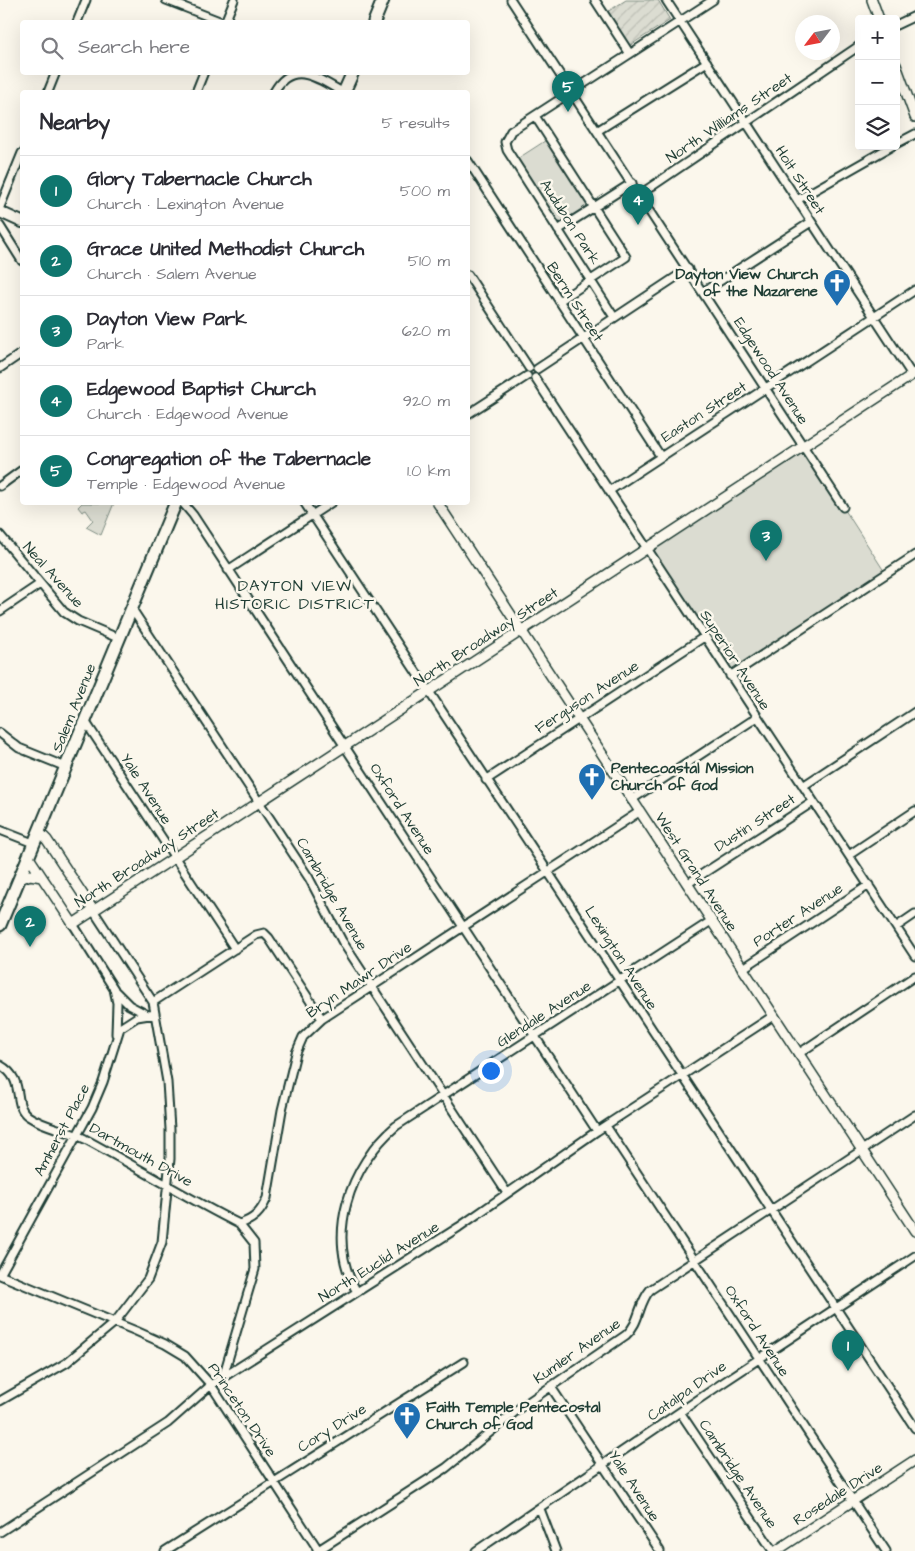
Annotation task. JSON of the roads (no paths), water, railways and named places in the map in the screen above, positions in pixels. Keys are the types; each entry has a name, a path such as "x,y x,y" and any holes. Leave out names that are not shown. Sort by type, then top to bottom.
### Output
{"main road":[{"path":"375,20 383,0"},
{"path":"344,90 352,75"},
{"path":"0,212 20,221"},
{"name":"Salem Avenue","path":"0,925 175,505"}],"street":[{"path":"78,20 86,0"},
{"path":"166,0 218,20"},
{"path":"224,20 234,0"},
{"name":"Edgewood Avenue","path":"511,0 843,507"},
{"path":"595,0 630,54"},
{"name":"Holt Street","path":"666,0 913,374"},
{"path":"558,301 626,257 534,116 713,0"},
{"path":"872,0 878,15"},
{"path":"900,23 915,16"},
{"name":"North Williams Street","path":"640,195 855,49"},
{"path":"597,131 707,62"},
{"path":"51,90 55,75"},
{"path":"197,90 203,75"},
{"path":"275,90 282,80 296,75"},
{"path":"308,75 320,79 339,90"},
{"path":"900,77 915,117"},
{"name":"Audubon Park","path":"534,116 511,132 505,142 507,150 614,317"},
{"path":"900,142 915,134"},
{"path":"797,200 885,150"},
{"path":"0,207 20,158"},
{"name":"Berm Street","path":"470,164 660,457"},
{"path":"558,230 632,183"},
{"path":"703,292 811,222"},
{"path":"0,226 20,258"},
{"path":"528,368 537,369 688,269"},
{"path":"470,278 528,368 527,376"},
{"name":"Easton Street","path":"608,491 915,290"},
{"path":"0,368 20,354"},
{"path":"470,413 527,376 535,378 538,374 537,369"},
{"name":"North Broadway Street","path":"73,924 646,547 913,374"},
{"name":"Superior Avenue","path":"535,378 756,718 849,854 915,956"},
{"path":"0,486 20,471"},
{"name":"Oxford Avenue","path":"185,505 193,515 597,1131"},
{"name":"Lexington Avenue","path":"306,505 915,1428"},
{"path":"228,570 328,505"},
{"name":"West Grand Avenue","path":"439,505 915,1231"},
{"name":"Neal Avenue","path":"0,535 68,616 118,638"},
{"path":"730,676 915,555"},
{"path":"0,612 40,584"},
{"name":"Cambridge Avenue","path":"132,608 309,878 337,934 507,1193"},
{"name":"Ferguson Avenue","path":"486,780 704,637"},
{"path":"802,786 915,712"},
{"path":"631,800 756,718"},
{"name":"Yale Avenue","path":"84,720 235,949"},
{"path":"0,733 19,748 66,767"},
{"name":"Dustin Street","path":"686,884 813,802"},
{"path":"849,854 915,811"},
{"name":"Bryn Mawr Drive","path":"239,1224 256,1216 262,1210 267,1198 282,1110 297,1049 307,1032 322,1019 639,812"},
{"path":"0,830 34,843 52,847"},
{"path":"0,1401 66,1363 115,1322 144,1286 158,1256 164,1227 170,1159 170,1107 164,1056 153,1002 52,847 39,832"},
{"path":"28,856 115,992 129,1005 146,1014"},
{"path":"19,879 30,875 42,877"},
{"name":"Porter Avenue","path":"742,969 869,885"},
{"path":"896,927 915,914"},
{"name":"Glendale Avenue","path":"357,1292 348,1271 343,1240 346,1206 355,1177 381,1139 396,1126 711,921"},
{"path":"153,1002 258,934 264,933 268,936 322,1019"},
{"path":"798,1054 915,976"},
{"path":"115,992 116,1037"},
{"name":"Amherst Place","path":"0,1275 77,1135 103,1082 120,1028 129,1021 146,1014 155,1014"},
{"name":"North Euclid Avenue","path":"0,1532 168,1423 211,1385 459,1227 597,1131 773,1016"},
{"name":"Dartmouth Drive","path":"0,1065 9,1071 16,1080 25,1113 35,1120 77,1135 239,1224"},
{"name":"Kumler Avenue","path":"318,1551 446,1468 506,1418 629,1332 635,1323 641,1302 650,1290 915,1115"},
{"name":"Oxford Avenue","path":"606,1126 886,1551"},
{"path":"223,1377 255,1269 254,1243 239,1224"},
{"name":"Catalpa Drive","path":"476,1551 759,1358 915,1256"},
{"name":"Princeton Drive","path":"0,1275 175,1349 191,1362 211,1385 318,1551"},
{"name":"Cory Drive","path":"165,1551 464,1362"},
{"name":"Yale Avenue","path":"551,1387 660,1551"},
{"name":"Cambridge Avenue","path":"680,1412 774,1551"},
{"name":"Rosedale Drive","path":"774,1551 915,1460"},
{"path":"540,1509 556,1551"}],"place":[{"name":"Congregation of the Tabernacle","path":"568,112"},
{"name":"Edgewood Baptist Church","path":"638,225"},
{"name":"Dayton View Church of the Nazarene","path":"837,307"},
{"name":"Dayton View Park","path":"766,561"},
{"name":"Pentecoastal Mission Church of God","path":"592,801"},
{"name":"Grace United Methodist Church","path":"30,947"},
{"name":"Glory Tabernacle Church","path":"848,1371"},
{"name":"Faith Temple Pentecostal Church of God","path":"407,1440"}],"district":[{"name":"DAYTON VIEW HISTORIC DISTRICT","path":"295,595"}]}
